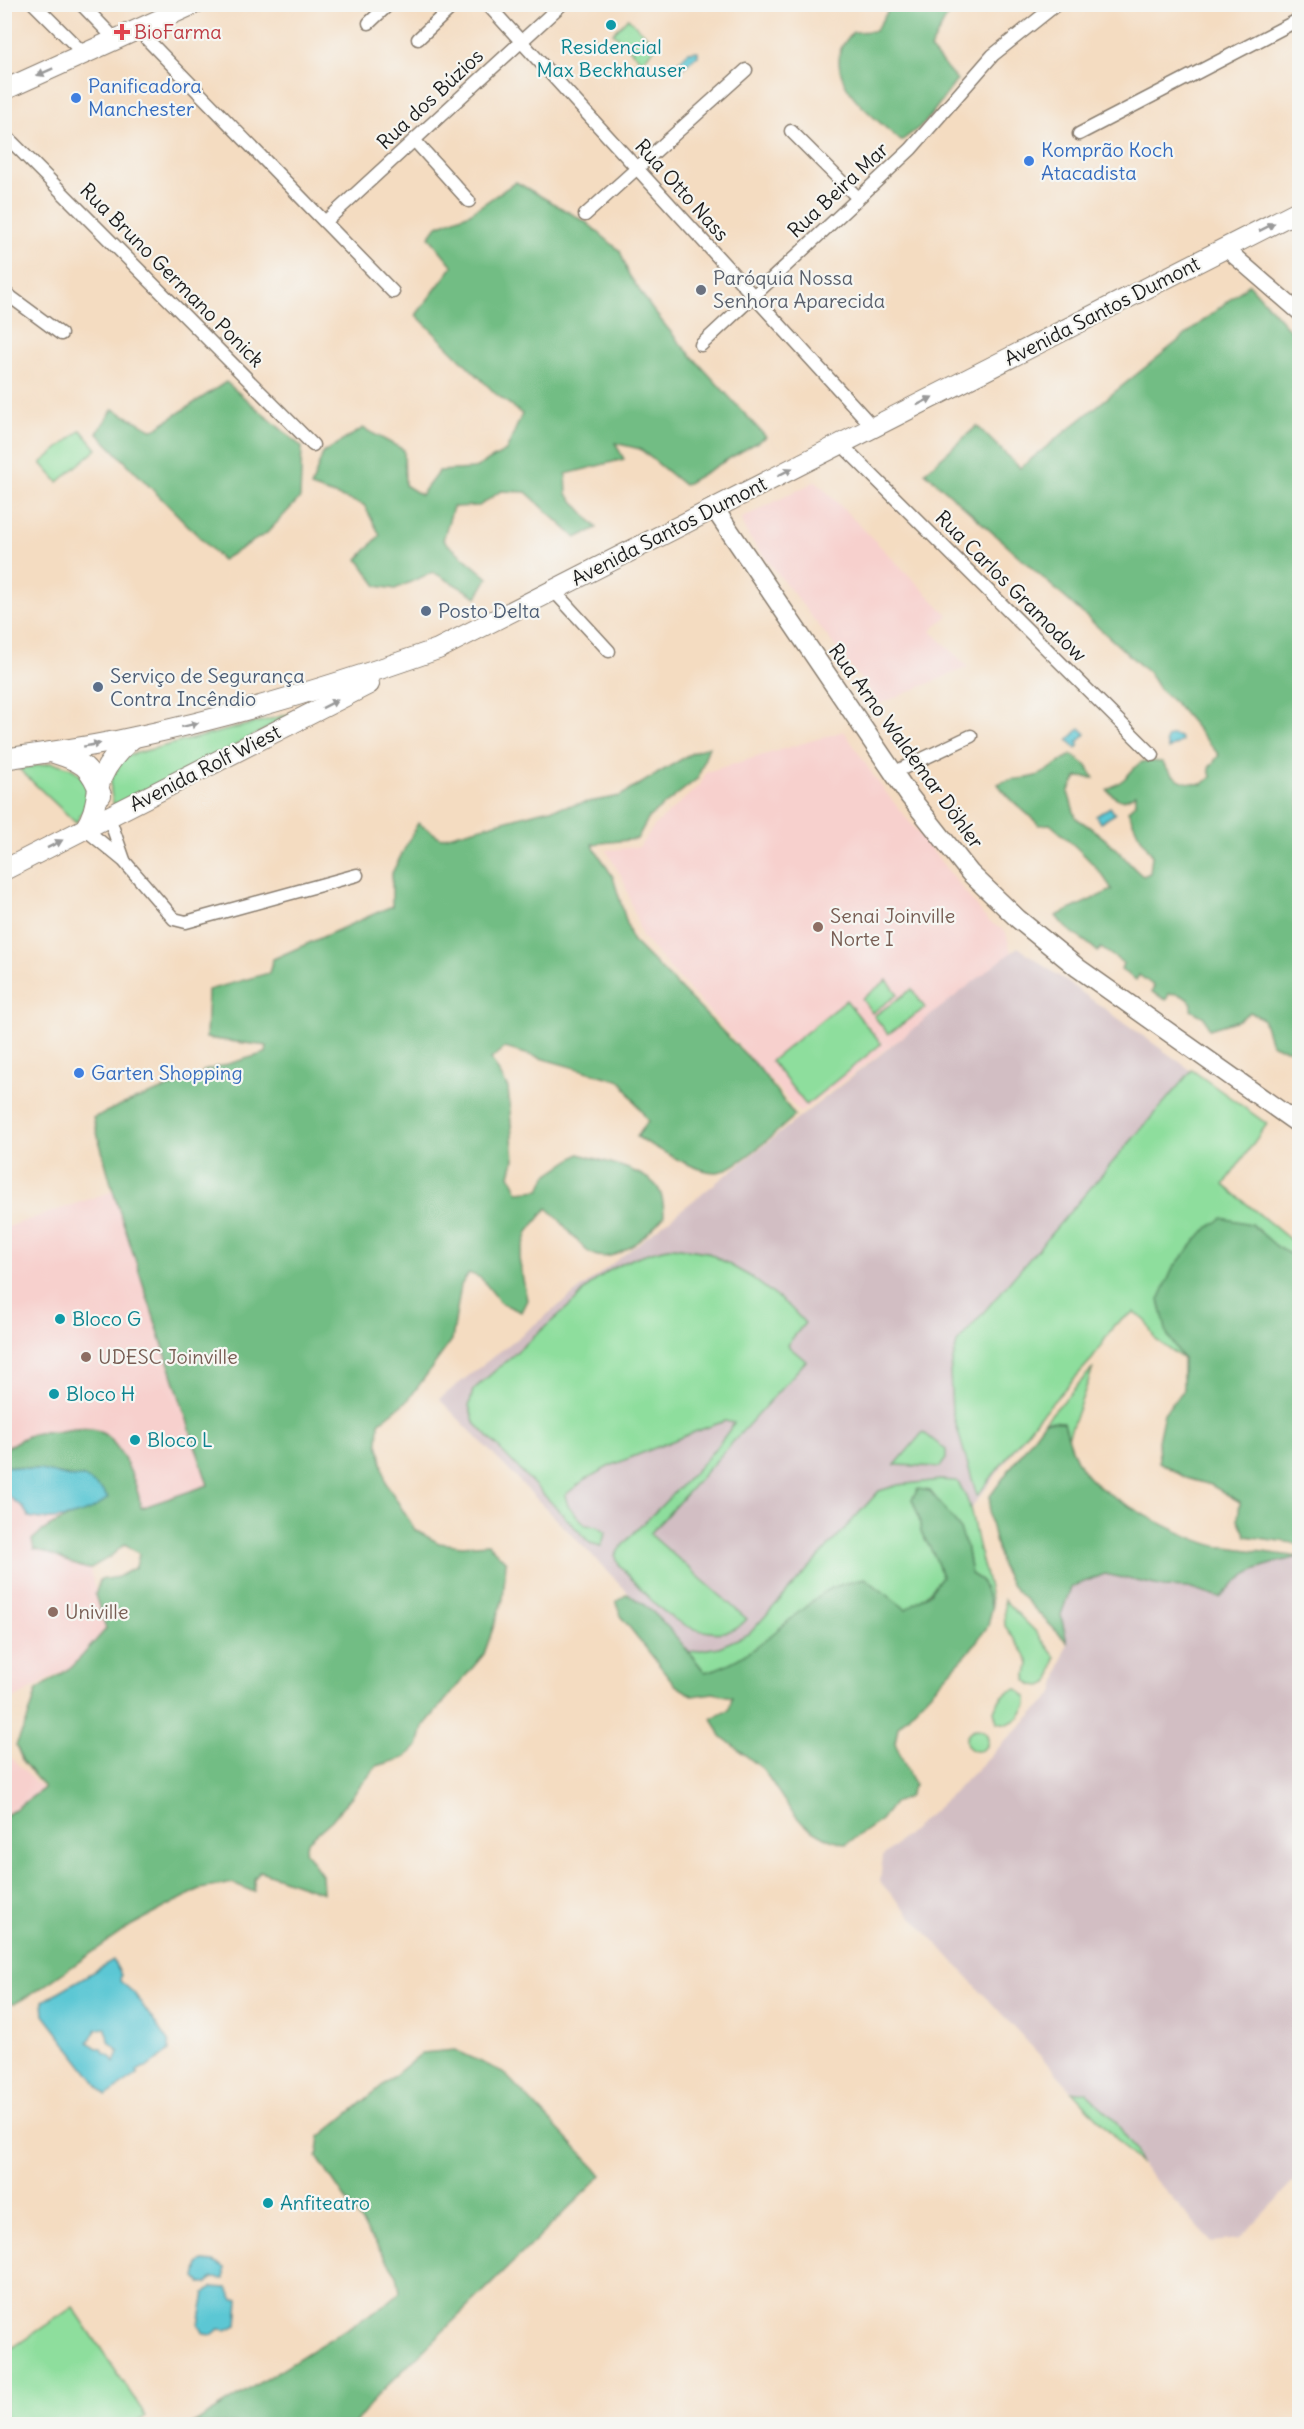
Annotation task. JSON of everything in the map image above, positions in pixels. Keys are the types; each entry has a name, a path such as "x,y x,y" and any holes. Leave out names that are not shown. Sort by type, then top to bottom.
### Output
{"main road":[{"path":"4,90 194,4"},
{"name":"Avenida Santos Dumont","path":"4,759 133,738 214,719 314,692 438,649 1299,210"},
{"name":"Rua Arno Waldemar Döhler","path":"714,508 893,772 957,858 989,893 1078,968 1299,1125"},
{"name":"Avenida Rolf Wiest","path":"4,870 438,649"},
{"path":"85,829 96,808 98,789 112,760 133,738"},
{"path":"52,752 84,765 92,774 109,817"}],"street":[{"path":"34,4 84,54"},
{"path":"81,4 116,40"},
{"path":"369,23 389,4"},
{"path":"418,39 455,4"},
{"name":"Rua Otto Nass","path":"486,4 873,428"},
{"name":"Rua dos Búzios","path":"325,222 562,4"},
{"name":"Rua Beira Mar","path":"701,345 927,133 993,55 1057,4"},
{"path":"1079,134 1299,19"},
{"path":"138,30 393,292"},
{"path":"585,215 746,70"},
{"path":"791,131 858,198"},
{"name":"Rua Bruno Germano Ponick","path":"4,134 313,445"},
{"path":"414,140 469,201"},
{"path":"1226,248 1299,313"},
{"path":"4,292 61,334"},
{"name":"Rua Carlos Gramodow","path":"841,444 1153,755"},
{"path":"553,590 609,651"},
{"path":"893,772 971,736"},
{"path":"109,817 124,861"},
{"path":"85,829 124,861 169,913 180,922 357,875"}],"shaded area":[{"path":"816,481 948,615 931,631 968,667 880,704 749,537 743,526 742,518"},
{"name":"Senai Joinville Norte I","path":"844,731 877,781 988,921 1006,932 1012,956 800,1113 642,937 623,879 606,850 639,847 655,825 700,785 706,772"},
{"path":"1018,947 1261,1120 787,1755 439,1399"},
{"name":"UDESC Joinville","path":"113,1191 208,1485 79,1529 106,1629 74,1665 5,1704 4,1228"},
{"path":"1299,1557 1299,2176 1239,2239 1212,2242 880,1882 883,1856 948,1798 1054,1693 1067,1642 1061,1615 1071,1587 1104,1574 1164,1587 1188,1588 1220,1598 1236,1581 1258,1566"},
{"path":"4,1751 43,1789 5,1817 4,1817"}],"green space":[{"path":"892,5 953,5 930,49 957,80 925,123 901,141 869,113 849,91 839,65 841,48 853,32 875,31"},
{"path":"628,18 657,46 642,61 613,33"},
{"path":"516,182 586,222 620,251 629,275 652,309 678,341 766,437 684,485 640,449 615,443 624,459 566,474 567,494 597,528 576,538 526,492 501,491 479,506 453,507 443,540 488,578 477,597 433,572 395,589 377,586 358,559 380,535 364,505 311,487 323,453 363,428 404,450 405,485 421,495 439,471 473,469 506,451 522,414 496,394 416,315 453,266 429,237 437,226 470,213"},
{"path":"1249,284 1299,340 1299,1053 1297,1050 1280,1048 1271,1044 1263,1019 1250,1012 1239,1020 1209,1029 1204,1017 1191,1010 1192,1003 1187,999 1179,994 1169,994 1166,1000 1152,992 1154,986 1139,975 1136,980 1121,970 1123,963 1101,948 1098,952 1066,928 1056,916 1112,890 1093,864 1075,846 1050,824 1039,825 998,784 1039,775 1072,755 1087,766 1094,778 1077,777 1068,792 1076,818 1119,851 1143,876 1150,873 1152,855 1128,811 1136,802 1136,794 1121,800 1107,790 1124,779 1139,763 1147,761 1162,762 1170,773 1179,779 1203,784 1211,777 1209,768 1219,755 1176,704 1159,689 1149,673 925,472 977,426 1020,468"},
{"path":"226,382 302,447 300,498 267,533 222,560 97,433 113,409 153,430"},
{"path":"81,430 97,449 58,482 41,463"},
{"path":"298,712 115,809 110,786 125,756"},
{"path":"709,746 698,778 649,817 637,839 592,844 613,877 632,940 759,1068 795,1116 735,1164 725,1170 708,1171 676,1159 637,1137 648,1121 621,1081 505,1048 491,1059 508,1088 514,1160 510,1175 518,1192 540,1190 546,1176 579,1154 622,1166 652,1182 661,1194 664,1216 629,1248 618,1254 596,1256 586,1250 547,1208 528,1232 519,1259 527,1300 521,1312 501,1303 481,1278 469,1273 461,1285 452,1340 409,1399 379,1423 378,1442 386,1483 415,1530 439,1543 462,1546 488,1544 506,1562 503,1599 484,1654 423,1727 418,1746 404,1758 377,1766 332,1820 307,1842 305,1851 322,1875 323,1893 260,1871 254,1879 254,1892 233,1883 200,1889 132,1925 35,1992 14,2004 4,2002 4,1817 43,1789 23,1762 16,1745 37,1690 74,1665 106,1629 95,1595 100,1580 118,1577 136,1567 139,1554 125,1544 110,1557 89,1569 34,1549 32,1540 44,1530 88,1510 84,1477 5,1466 5,1449 37,1433 92,1429 111,1440 119,1450 136,1487 141,1508 208,1485 113,1191 93,1118 121,1105 201,1076 203,1071 266,1053 267,1046 206,1038 208,990 269,973 273,959 392,906 392,873 418,823 441,838 541,811 620,796 692,753"},
{"path":"51,763 74,770 86,785 89,801 76,823 19,769"},
{"path":"887,980 898,994 872,1013 862,999"},
{"path":"912,989 925,1008 888,1034 874,1016"},
{"path":"846,1000 881,1044 806,1105 771,1061"},
{"path":"1192,1070 1267,1124 1224,1185 1299,1247 1299,1260 1276,1246 1251,1224 1167,1334 1183,1359 1155,1339 1146,1321 1134,1312 1114,1325 1093,1358 1037,1419 977,1496 952,1411 950,1372 957,1343"},
{"path":"1222,1218 1251,1224 1276,1246 1299,1260 1299,1544 1246,1536 1238,1519 1240,1502 1211,1485 1186,1478 1159,1462 1158,1441 1164,1413 1183,1391 1183,1359 1167,1334 1159,1300 1173,1268 1202,1233"},
{"path":"673,1247 707,1252 751,1277 790,1307 805,1323 787,1345 806,1361 650,1534 747,1619 735,1629 726,1632 716,1633 696,1629 671,1617 620,1566 615,1555 633,1533 702,1464 734,1423 725,1421 610,1466 586,1479 565,1495 568,1506 586,1525 598,1526 606,1532 601,1546 590,1543 474,1422 469,1406 473,1390 596,1280 620,1264 645,1254"},
{"path":"1093,1368 1068,1438 1064,1422 1045,1421"},
{"path":"1045,1421 1064,1422 1077,1461 1086,1474 1101,1488 1136,1510 1178,1532 1215,1545 1299,1557 1274,1563 1247,1574 1220,1598 1188,1588 1164,1587 1105,1574 1071,1587 1061,1615 1067,1642 1012,1586 1001,1566 989,1514 990,1496"},
{"path":"923,1432 946,1450 946,1459 940,1467 895,1465"},
{"path":"940,1480 957,1481 967,1498 989,1586 992,1608 981,1580 971,1574 966,1545 930,1491 912,1499 919,1517 921,1532 935,1557 942,1576 926,1595 912,1606 906,1610 865,1578 825,1592 754,1649 722,1667 705,1672 689,1652 719,1647 749,1634 879,1491 898,1485"},
{"path":"918,1489 930,1491 959,1527 966,1545 971,1574 981,1580 992,1608 988,1626 968,1653 898,1726 895,1743 914,1785 908,1797 894,1803 881,1820 846,1844 825,1837 804,1825 789,1808 763,1769 721,1736 712,1718 729,1710 732,1697 713,1693 693,1696 675,1685 622,1618 616,1602 627,1594 639,1601 660,1619 705,1672 738,1659 768,1638 811,1602 839,1585 865,1578 906,1609 930,1593 942,1576 935,1557 921,1532 919,1517 912,1499"},
{"path":"1004,1600 1036,1632 1055,1657 1050,1682 1042,1686 1032,1685 1026,1680 1029,1664 1025,1654 1005,1626"},
{"path":"1018,1689 1027,1698 1027,1705 1019,1718 1008,1724 997,1722 994,1711 998,1702 1006,1693"},
{"path":"977,1729 987,1736 988,1740 981,1750 977,1751 967,1744 966,1740 973,1730"},
{"path":"455,2050 503,2072 602,2175 377,2396 354,2424 193,2424 385,2305 400,2292 397,2275 317,2157 320,2137 422,2053"},
{"path":"1072,2091 1086,2093 1112,2117 1136,2150 1139,2163"},
{"path":"73,2307 146,2416 134,2424 5,2424 5,2353"}],"water":[{"path":"698,51 698,56 683,68 678,63 688,52"},
{"path":"1080,728 1086,734 1077,743 1079,745 1076,748 1068,740"},
{"path":"1172,735 1180,737 1182,741 1168,749 1166,741"},
{"path":"1110,807 1115,814 1100,823 1096,816"},
{"path":"4,1466 41,1470 70,1477 84,1477 101,1489 108,1498 81,1514 49,1519 29,1517 23,1507 5,1494"},
{"path":"113,1960 121,1975 120,1981 134,1993 169,2043 169,2051 146,2068 137,2071 138,2074 106,2096 44,2015 43,2001","holes":["106,2028 108,2041 119,2052 115,2062 111,2056 104,2053 102,2048 97,2048 88,2042 97,2029"]},
{"path":"214,2262 225,2268 225,2279 212,2278 207,2283 201,2283 196,2278 199,2263"},
{"path":"212,2287 227,2288 234,2299 239,2299 237,2325 227,2330 219,2329 212,2335 204,2334 199,2325 205,2293"}],"place":[{"name":"Residencial Max Beckhauser","path":"611,25"},
{"name":"BioFarma","path":"122,32"},
{"name":"Panificadora Manchester","path":"76,98"},
{"name":"Komprão Koch Atacadista","path":"1029,161"},
{"name":"Paróquia Nossa Senhora Aparecida","path":"701,290"},
{"name":"Posto Delta","path":"426,611"},
{"name":"Serviço de Segurança Contra Incêndio","path":"98,687"},
{"name":"Senai Joinville Norte I","path":"818,927"},
{"name":"Garten Shopping","path":"79,1073"},
{"name":"Bloco G","path":"60,1319"},
{"name":"UDESC Joinville","path":"86,1357"},
{"name":"Bloco H","path":"54,1394"},
{"name":"Bloco L","path":"135,1440"},
{"name":"Univille","path":"53,1612"},
{"name":"Anfiteatro","path":"268,2203"}]}
